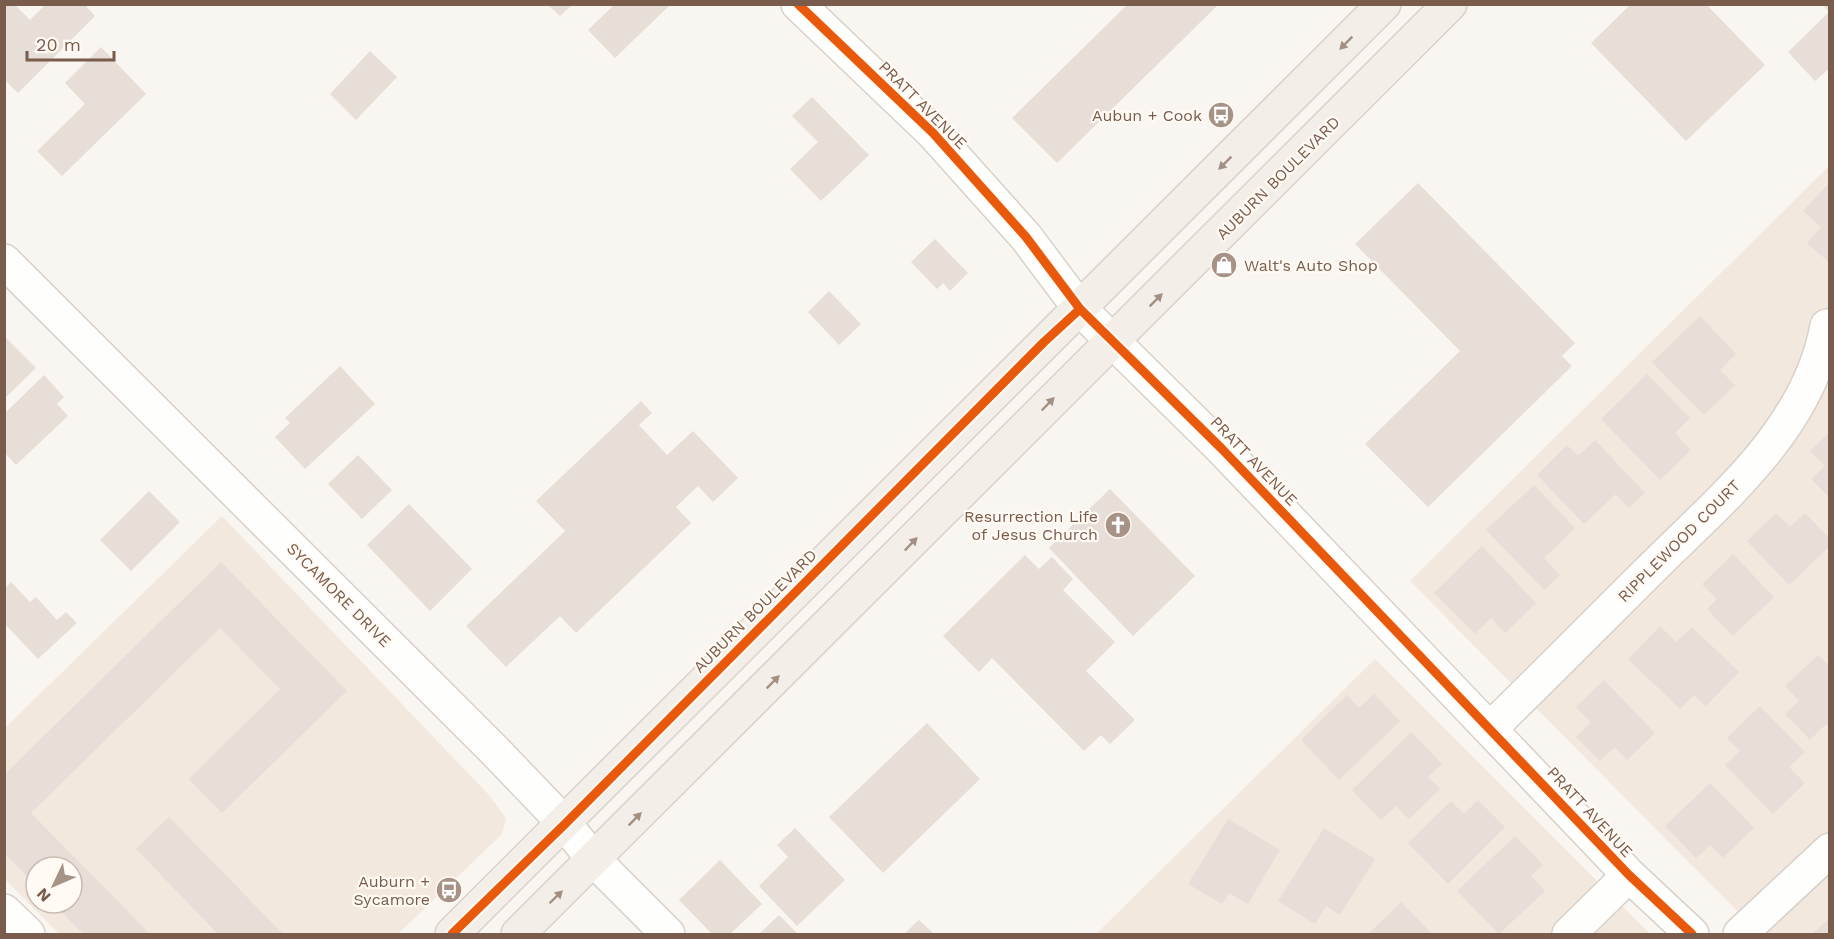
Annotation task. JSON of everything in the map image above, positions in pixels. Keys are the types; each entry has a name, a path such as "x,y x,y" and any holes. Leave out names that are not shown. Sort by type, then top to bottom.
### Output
{"main road":[{"name":"AUBURN BOULEVARD","path":"452,934 565,824 1384,4"},
{"path":"1335,122 1382,43 1422,4"},
{"name":"AUBURN BOULEVARD","path":"518,934 1077,374 1114,341 1335,122 1450,4"}],"street":[{"name":"PRATT AVENUE","path":"798,4 933,133 1026,237 1080,309 1114,341 1491,728 1629,875 1692,934"},
{"name":"SYCAMORE DRIVE","path":"4,261 565,824 594,860 668,934"},
{"name":"RIPPLEWOOD COURT","path":"1491,728 1764,454 1809,385 1823,347 1827,326"},
{"path":"1740,934 1830,850"},
{"path":"1569,934 1629,875"},
{"path":"4,911 28,934"}],"shaded area":[{"path":"1829,166 1829,934 1760,934 1410,581"},
{"path":"222,516 488,794 506,818 502,834 398,934 59,934 40,915 84,915 84,855 24,855 24,898 5,879 5,728"},
{"path":"1375,659 1650,934 1096,934"}],"building":[{"path":"4,4 14,4 30,20 46,4 84,4 95,16 18,93 4,79"},
{"path":"615,4 671,4 615,58 588,30"},
{"path":"1128,4 1219,4 1057,163 1012,118"},
{"path":"1631,4 1706,4 1765,65 1686,141 1591,43"},
{"path":"1822,4 1830,4 1830,68 1815,81 1788,52 1829,12"},
{"path":"548,5 572,5 560,16"},
{"path":"101,47 146,94 62,176 37,151 85,104 65,83"},
{"path":"370,51 397,77 356,120 330,94"},
{"path":"812,97 869,155 821,201 790,169 818,142 792,116"},
{"path":"1830,182 1830,263 1807,243 1821,227 1803,211"},
{"path":"1418,183 1575,343 1562,356 1572,366 1428,507 1365,444 1460,351 1355,244"},
{"path":"935,239 968,273 950,291 943,283 937,289 911,262"},
{"path":"829,291 861,324 839,345 808,312"},
{"path":"1700,316 1736,354 1720,370 1735,385 1704,415 1652,362"},
{"path":"4,336 36,368 4,399"},
{"path":"340,366 375,404 305,469 275,437 290,423 285,418"},
{"path":"1647,374 1690,418 1675,433 1691,450 1660,480 1601,419"},
{"path":"44,375 64,397 57,404 68,416 16,465 5,453 5,413"},
{"path":"641,401 652,413 639,425 667,455 693,431 738,478 713,502 698,486 676,507 691,523 576,633 560,616 506,667 466,626 565,531 536,501"},
{"path":"1830,432 1830,498 1811,479 1825,466 1810,451"},
{"path":"1595,440 1645,493 1629,508 1616,494 1584,524 1537,475 1567,445 1578,456"},
{"path":"358,455 392,490 362,519 328,484"},
{"path":"1534,485 1575,528 1544,558 1560,575 1544,590 1486,530"},
{"path":"1110,489 1195,576 1133,636 1049,548"},
{"path":"149,491 180,522 131,571 100,540"},
{"path":"409,504 472,569 430,611 367,545"},
{"path":"1776,513 1790,527 1805,513 1830,539 1830,546 1789,585 1747,541"},
{"path":"1482,546 1536,603 1505,633 1491,618 1475,634 1434,593"},
{"path":"1733,554 1774,597 1733,636 1707,609 1717,599 1702,584"},
{"path":"1025,555 1039,569 1052,557 1073,579 1063,590 1115,642 1086,671 1135,720 1110,744 1101,735 1084,751 992,658 979,672 943,636"},
{"path":"221,562 347,691 222,813 189,779 280,689 220,628 31,813 72,855 24,855 24,874 5,854 5,774"},
{"path":"11,582 30,602 36,597 57,620 66,612 77,623 38,659 4,623 4,589"},
{"path":"1660,626 1676,642 1692,627 1739,672 1706,706 1694,695 1680,709 1628,659"},
{"path":"1818,655 1830,667 1830,727 1826,724 1810,740 1785,714 1799,701 1785,686"},
{"path":"1604,680 1655,733 1627,760 1615,747 1600,761 1576,737 1591,722 1576,707"},
{"path":"1374,694 1400,721 1339,780 1301,740 1347,695 1359,708"},
{"path":"1760,706 1805,752 1789,767 1805,783 1773,814 1725,765 1740,751 1727,738"},
{"path":"927,723 980,779 883,873 829,817"},
{"path":"1411,732 1442,764 1428,777 1440,789 1409,819 1396,806 1381,820 1352,790"},
{"path":"1710,783 1754,828 1723,858 1710,845 1696,858 1665,826"},
{"path":"1478,800 1505,827 1448,884 1408,843 1451,801 1464,814"},
{"path":"169,817 283,934 218,934 136,849"},
{"path":"1228,819 1280,850 1248,904 1229,893 1222,904 1188,884"},
{"path":"795,828 845,880 797,926 759,886 788,857 777,845"},
{"path":"1324,828 1375,859 1340,915 1326,906 1315,924 1278,901"},
{"path":"1515,836 1543,865 1531,876 1545,891 1499,934 1457,891"},
{"path":"720,860 762,904 730,934 712,934 679,900"},
{"path":"84,867 150,934 83,934 65,915 84,915"},
{"path":"1401,902 1432,934 1368,934"},
{"path":"779,915 798,934 759,934"},
{"path":"1830,918 1830,934 1812,934"},
{"path":"919,920 934,934 904,934"}],"cycle path":[{"path":"798,4 933,133 1026,237 1080,309 1222,449 1629,875 1692,934"},
{"path":"452,934 565,824 1044,342 1080,309"}],"place":[{"name":"Aubun + Cook","path":"1221,115"},
{"name":"Walt's Auto Shop","path":"1224,265"},
{"name":"Resurrection Life of Jesus Church","path":"1118,525"},
{"name":"Auburn + Sycamore","path":"449,890"}]}
